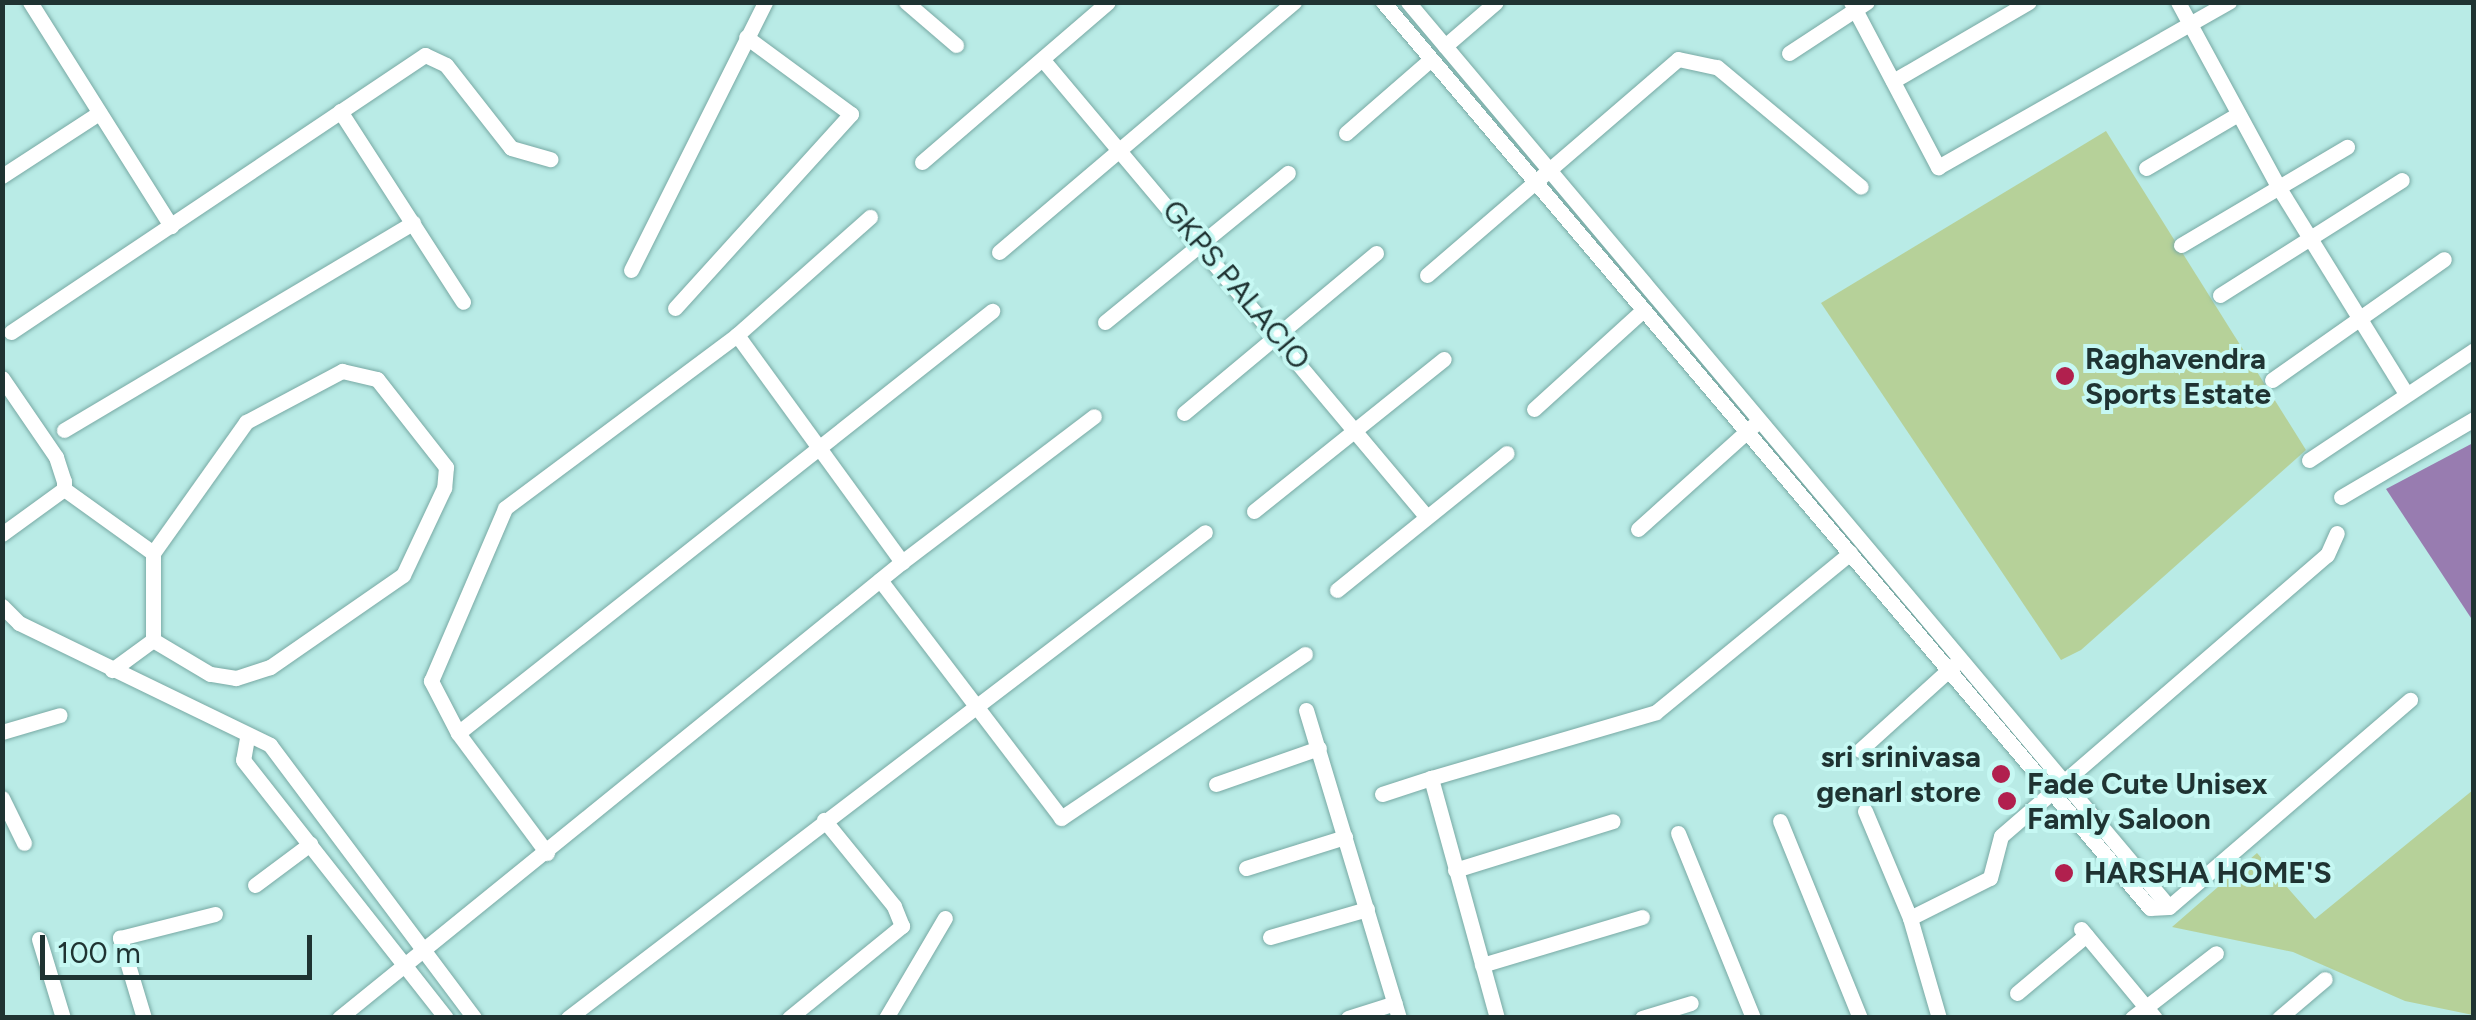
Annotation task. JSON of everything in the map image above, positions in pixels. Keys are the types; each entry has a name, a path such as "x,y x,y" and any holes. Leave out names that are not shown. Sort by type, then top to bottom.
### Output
{"street":[{"path":"30,2 170,226"},
{"path":"631,270 765,2"},
{"path":"906,2 956,45"},
{"path":"922,162 1108,2"},
{"path":"998,252 1294,2"},
{"path":"1382,2 2142,900 2161,912 2410,700"},
{"path":"1408,2 1552,167 2169,906"},
{"path":"1445,46 1496,2"},
{"path":"1893,81 2028,2"},
{"path":"2178,2 2279,188 2406,394"},
{"path":"1789,54 1858,5 1938,167 2229,2"},
{"path":"674,308 851,114 746,37"},
{"path":"11,332 425,55 446,65 510,148 550,159"},
{"path":"1426,276 1678,59 1699,58 1861,187"},
{"name":"GKPS PALACIO","path":"1042,60 1278,334 1426,515"},
{"path":"1346,133 1430,60"},
{"path":"340,111 464,302"},
{"path":"2,176 99,114"},
{"path":"2146,168 2238,114"},
{"path":"2181,245 2346,147"},
{"path":"1105,322 1288,173"},
{"path":"2220,295 2402,180"},
{"path":"546,853 458,733 430,681 505,508 737,335 870,217"},
{"path":"64,430 414,223"},
{"path":"1184,413 1376,253"},
{"path":"2272,380 2444,258"},
{"path":"458,733 820,452 992,311"},
{"path":"1534,409 1642,311"},
{"path":"737,335 902,562"},
{"path":"2310,460 2474,350"},
{"path":"1254,511 1444,359"},
{"path":"342,371 377,379 446,467 444,488 403,575 270,667 236,678 210,674 153,640 153,553 246,422 342,371"},
{"path":"2,378 56,457 64,489 153,553"},
{"path":"340,1018 902,562 1094,416"},
{"path":"1638,529 1762,418"},
{"path":"2341,496 2474,419"},
{"path":"1337,590 1507,452"},
{"path":"2,534 64,489"},
{"path":"568,1018 1205,532"},
{"path":"1910,918 1990,878 2001,836 2328,555 2338,532"},
{"path":"1382,794 1656,712 1850,554"},
{"path":"880,580 974,708 1062,818 1305,654"},
{"path":"2,606 20,623 247,738 270,744 474,1018"},
{"path":"112,670 153,640"},
{"path":"1860,750 1963,658"},
{"path":"1306,710 1397,1010 1348,1018"},
{"path":"2,732 60,715"},
{"path":"247,738 243,760 446,1018"},
{"path":"1216,784 1319,748"},
{"path":"1431,778 1497,1018"},
{"path":"2,798 24,843"},
{"path":"1865,811 1910,918 1939,1018"},
{"path":"789,1018 902,926 894,906 824,820"},
{"path":"1780,821 1860,1018"},
{"path":"1455,870 1613,822"},
{"path":"1678,833 1753,1018"},
{"path":"1246,868 1346,837"},
{"path":"255,886 310,844"},
{"path":"1270,937 1367,908"},
{"path":"144,1018 120,938 215,914"},
{"path":"1482,965 1642,917"},
{"path":"886,1018 945,918"},
{"path":"2018,992 2083,932 2150,1012"},
{"path":"39,940 63,1018"},
{"path":"2132,1018 2150,1012 2216,953"},
{"path":"2278,1018 2325,979"},
{"path":"1642,1018 1691,1003"}],"green space":[{"name":"Raghavendra Sports Estate","path":"2106,131 2306,450 2081,650 2061,660 1821,303"},
{"path":"2473,790 2473,1015 2405,1001 2293,952 2172,927 2257,853 2315,919"}],"shaded area":[{"path":"2473,443 2473,621 2386,489"}],"place":[{"name":"Raghavendra Sports Estate","path":"2065,376"},
{"name":"sri srinivasa genarl store","path":"2001,774"},
{"name":"Fade Cute Unisex Famly Saloon","path":"2007,801"},
{"name":"HARSHA HOME'S","path":"2064,873"}]}
